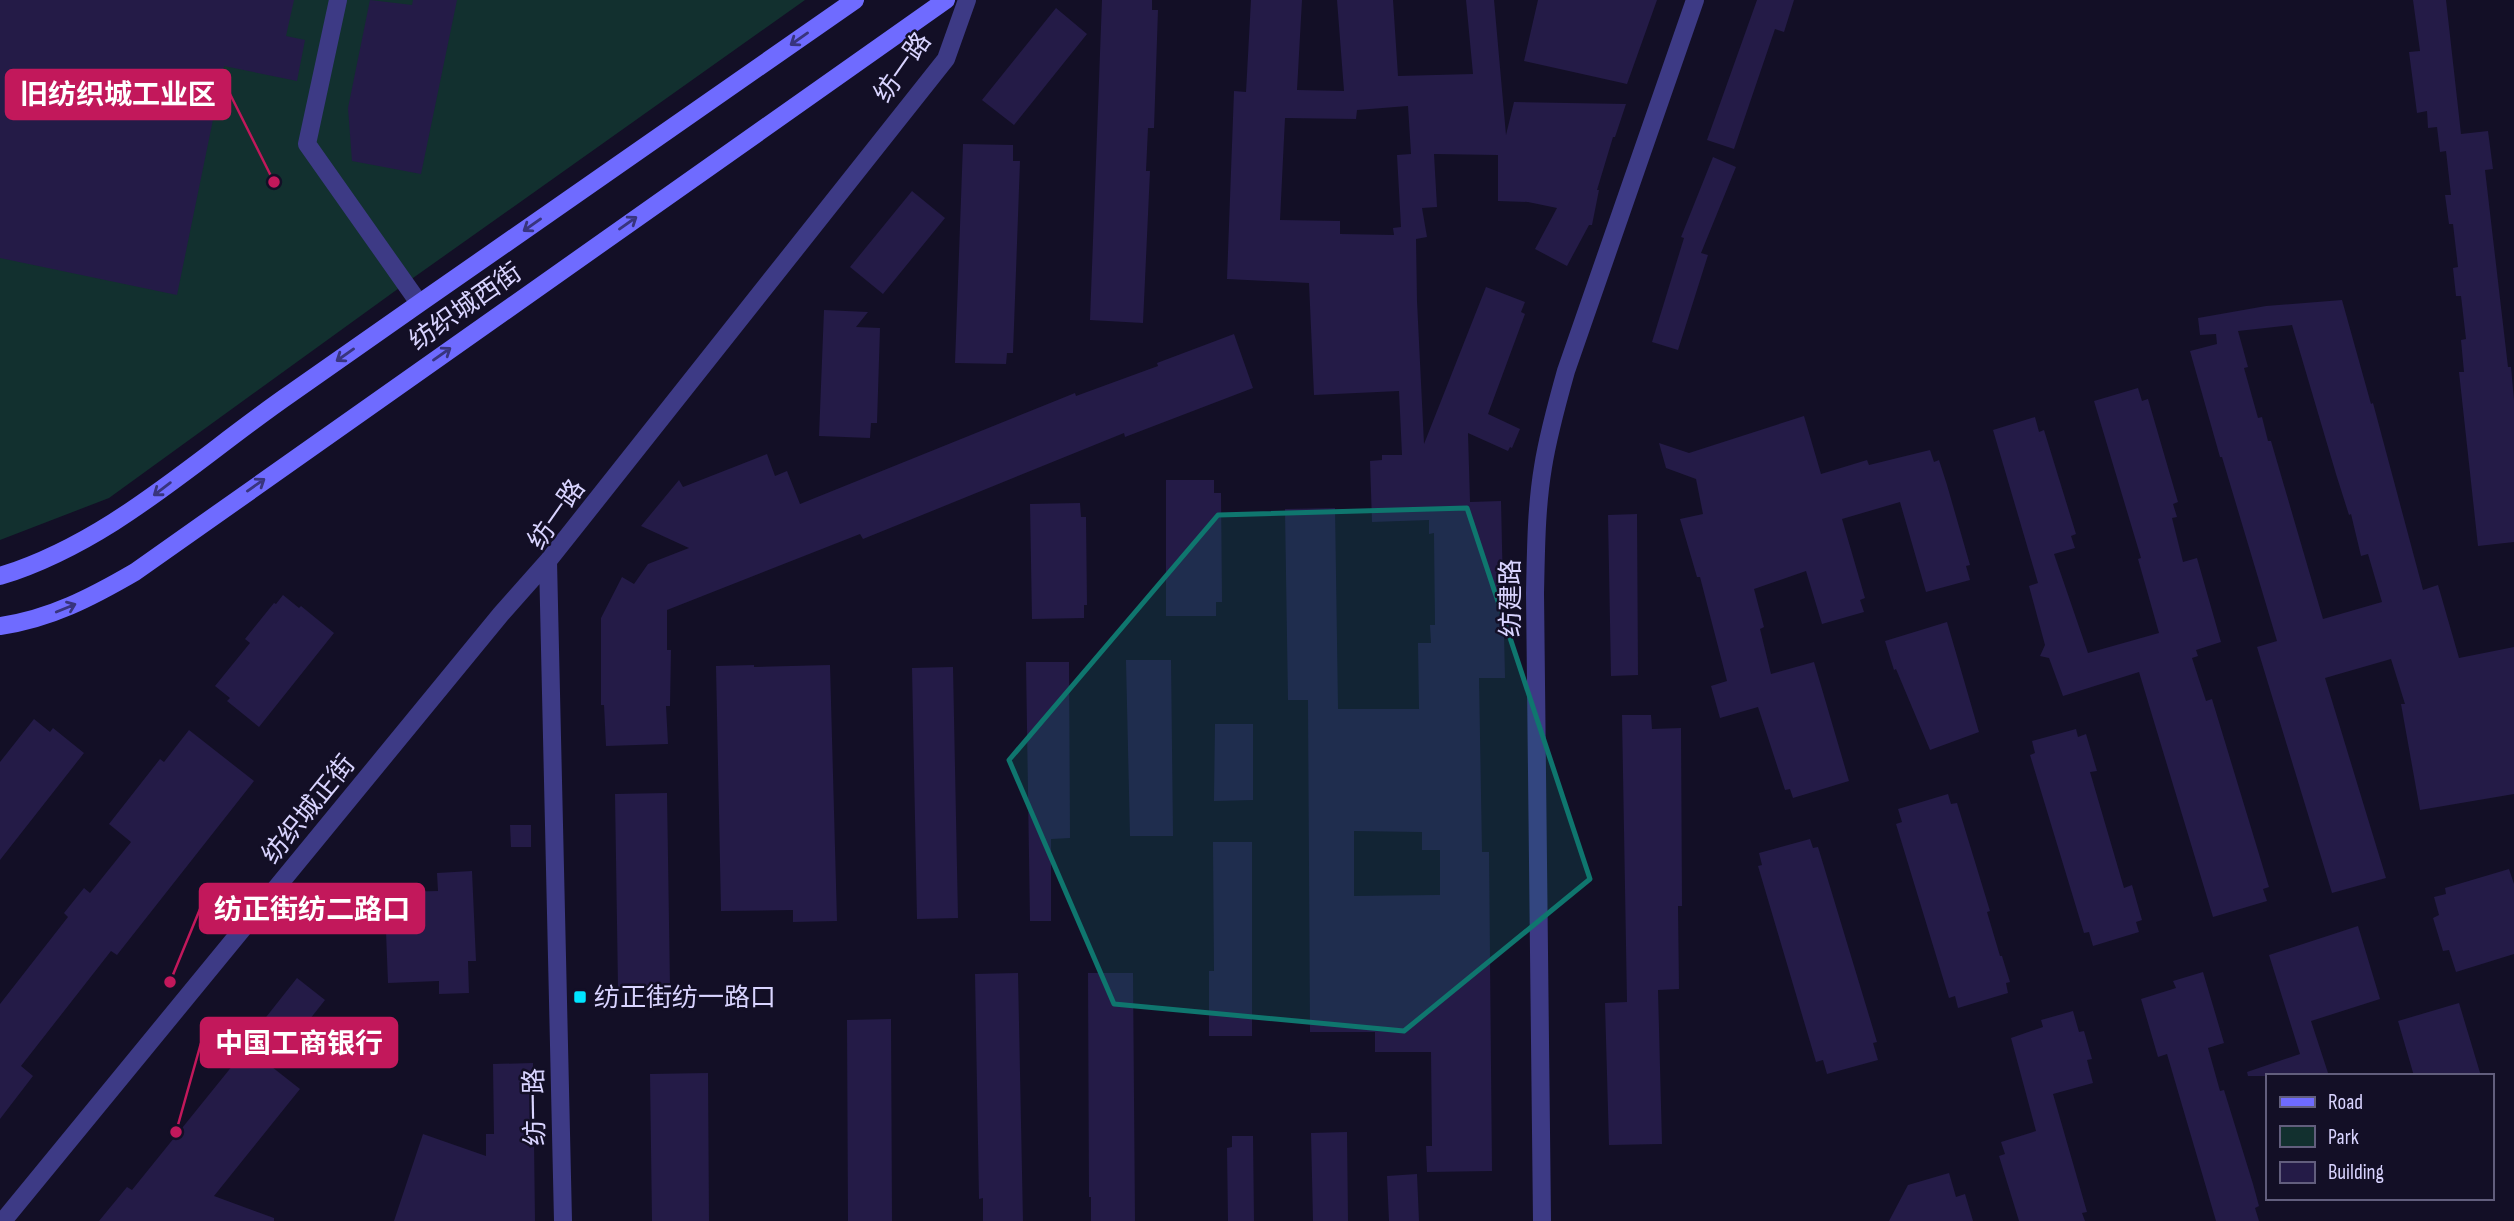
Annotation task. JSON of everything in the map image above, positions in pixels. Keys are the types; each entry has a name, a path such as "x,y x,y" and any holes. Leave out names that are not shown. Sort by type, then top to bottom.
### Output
{"main road":[{"name":"纺织城西街","path":"0,576 80,544 155,495 264,412 855,0"},
{"name":"纺织城西街","path":"0,626 40,618 67,608 135,572 946,0"}],"street":[{"path":"338,0 307,145 419,303"},
{"name":"纺一路","path":"563,1221 548,561 946,59 967,0"},
{"name":"纺建路","path":"1542,1221 1535,593 1537,526 1543,468 1566,371 1695,0"},
{"name":"纺织城正街","path":"4,1221 548,561"}],"highlighted area":[{"path":"1467,508 1590,879 1404,1031 1114,1004 1009,760 1218,515"}],"green space":[{"path":"0,0 805,0 109,498 0,540"}],"building":[{"path":"0,0 294,0 286,36 305,40 297,81 224,66 177,295 0,258"},
{"path":"370,0 412,5 413,0 457,0 421,174 352,161 348,108"},
{"path":"1102,0 1152,0 1152,10 1158,10 1154,128 1148,128 1146,171 1150,171 1143,323 1090,320"},
{"path":"1251,0 1302,0 1297,90 1344,91 1337,0 1393,0 1398,76 1473,74 1466,0 1494,0 1506,135 1514,102 1626,104 1597,190 1592,225 1589,225 1567,266 1535,249 1557,208 1528,202 1498,201 1498,155 1434,154 1437,207 1422,208 1427,237 1416,239 1424,444 1486,287 1525,302 1521,312 1525,314 1488,414 1520,429 1512,448 1508,451 1468,433 1470,502 1501,501 1505,678 1479,678 1482,852 1489,852 1492,1171 1427,1172 1426,1146 1432,1146 1431,1052 1375,1052 1375,1032 1310,1032 1308,700 1288,700 1285,509 1335,508 1338,709 1419,709 1418,643 1431,643 1430,625 1435,625 1434,533 1429,534 1429,520 1372,522 1370,461 1382,460 1382,455 1402,455 1399,391 1314,395 1309,283 1227,279 1234,91 1246,92","holes":["1408,106 1411,154 1397,155 1401,227 1393,228 1394,235 1340,234 1340,221 1280,220 1285,118 1356,119 1357,110","1354,831 1422,832 1422,850 1440,850 1440,895 1354,896"]},
{"path":"1538,0 1657,0 1627,84 1524,61"},
{"path":"1757,0 1794,0 1784,32 1775,29 1734,149 1707,140"},
{"path":"2413,0 2446,0 2461,134 2488,131 2493,169 2485,170 2514,400 2514,542 2478,546 2459,372 2464,372 2461,340 2466,339 2461,296 2456,296 2453,268 2458,267 2453,224 2449,224 2445,195 2451,195 2446,151 2440,152 2437,127 2428,128 2427,111 2417,113 2409,52 2420,51"},
{"path":"1056,8 1087,34 1014,125 982,100"},
{"path":"963,144 1013,145 1013,161 1020,161 1013,353 1007,353 1006,364 955,363"},
{"path":"1713,157 1736,167 1701,253 1708,255 1678,350 1652,342 1684,238 1681,237"},
{"path":"912,191 945,218 883,294 850,267"},
{"path":"2342,300 2371,404 2373,403 2423,590 2438,585 2459,658 2514,647 2514,794 2420,810 2401,704 2405,704 2391,659 2325,678 2386,878 2332,893 2257,647 2277,641 2190,351 2217,344 2216,334 2200,335 2198,318 2266,306","holes":["2292,325 2349,515 2351,514 2361,556 2368,554 2382,602 2323,619 2271,441 2268,441 2262,417 2258,418 2244,368 2248,367 2238,331"]},
{"path":"824,310 868,312 856,327 880,328 877,423 871,423 870,438 819,436"},
{"path":"1234,334 1253,388 1125,437 1124,433 863,539 860,534 667,610 667,650 671,650 670,706 666,706 668,744 606,746 604,705 601,705 601,618 622,577 634,584 648,564 689,548 641,526 679,480 683,487 767,454 775,476 787,471 800,504 1075,393 1076,396 1158,366 1157,363"},
{"path":"2138,388 2142,401 2148,399 2178,502 2173,504 2177,517 2172,518 2183,562 2197,558 2221,642 2196,650 2198,656 2192,658 2206,701 2212,699 2269,887 2263,889 2267,901 2213,917 2139,672 2063,696 2049,658 2040,656 2045,645 2029,586 2038,583 1993,430 2035,417 2039,432 2044,430 2076,534 2071,536 2075,548 2054,554 2088,653 2159,633 2138,559 2141,558 2094,401"},
{"path":"1804,416 1821,474 1867,460 1869,465 1930,450 1934,462 1939,460 1947,485 1970,565 1966,566 1970,580 1926,592 1900,502 1842,519 1865,598 1860,600 1864,612 1822,624 1806,571 1754,589 1764,627 1760,629 1771,674 1814,662 1849,781 1793,798 1790,789 1785,790 1758,707 1720,718 1711,686 1727,681 1700,577 1697,577 1680,519 1703,514 1696,479 1666,468 1659,443 1689,453"},
{"path":"1166,480 1214,480 1214,493 1221,493 1222,602 1216,602 1216,616 1166,616"},
{"path":"1080,503 1081,517 1086,517 1087,605 1084,605 1084,618 1032,619 1030,504"},
{"path":"1637,514 1638,675 1611,676 1608,515"},
{"path":"283,595 334,633 259,727 227,701 230,698 215,686 250,643 245,639"},
{"path":"1947,622 1979,732 1930,750 1896,669 1894,670 1885,641"},
{"path":"1126,660 1171,660 1173,836 1130,836"},
{"path":"1026,662 1069,662 1070,838 1051,839 1051,921 1030,921"},
{"path":"830,665 837,921 793,922 793,910 721,911 716,666"},
{"path":"953,667 958,918 917,919 912,668"},
{"path":"1622,715 1651,715 1652,729 1681,728 1682,906 1678,906 1679,989 1658,990 1662,1144 1609,1145 1605,1003 1627,1002"},
{"path":"34,719 50,732 53,728 84,753 0,860 0,762"},
{"path":"1215,724 1253,724 1253,800 1214,801"},
{"path":"2076,729 2078,737 2086,734 2097,771 2090,772 2124,888 2132,885 2142,920 2136,922 2139,932 2093,946 2089,932 2084,933 2030,755 2035,753 2032,741"},
{"path":"189,730 254,781 117,955 111,951 21,1066 33,1076 0,1119 0,1004 68,917 64,913 84,888 90,893 131,842 109,824 160,759 164,762"},
{"path":"667,793 670,987 618,988 615,794"},
{"path":"1948,794 1951,804 1957,803 1990,911 1987,912 2000,956 2010,982 2006,983 2008,993 1958,1008 1955,996 1949,998 1896,824 1902,822 1898,809"},
{"path":"510,825 531,825 531,847 511,847"},
{"path":"1810,839 1813,848 1818,847 1877,1042 1873,1043 1878,1060 1827,1074 1823,1060 1816,1062 1758,866 1762,865 1759,853"},
{"path":"1213,842 1252,842 1252,1036 1209,1036 1209,971 1214,971"},
{"path":"2509,869 2514,884 2514,954 2456,972 2449,950 2443,951 2433,918 2439,915 2434,897 2446,894 2445,888"},
{"path":"472,871 476,961 468,961 469,993 439,994 439,981 388,983 385,906 395,906 395,892 438,891 437,873"},
{"path":"2358,926 2380,999 2311,1021 2328,1074 2248,1076 2247,1072 2300,1054 2269,955"},
{"path":"2203,972 2224,1043 2208,1048 2220,1091 2224,1090 2253,1184 2259,1206 2255,1208 2259,1221 2216,1221 2167,1054 2158,1057 2141,999 2176,988 2173,981"},
{"path":"1018,973 1023,1221 983,1221 983,1198 979,1199 975,974"},
{"path":"1088,973 1133,973 1135,1221 1091,1221"},
{"path":"297,978 325,1000 272,1067 300,1089 214,1196 274,1218 274,1221 99,1221 127,1187 132,1190 267,1023 263,1021"},
{"path":"2459,1003 2480,1074 2413,1074 2398,1021"},
{"path":"2073,1011 2079,1032 2084,1031 2092,1059 2087,1060 2093,1083 2053,1094 2087,1212 2082,1213 2085,1221 2019,1221 1999,1156 2005,1154 2001,1142 2036,1131 2011,1038 2043,1027 2041,1020"},
{"path":"891,1019 892,1221 848,1221 847,1020"},
{"path":"533,1063 535,1221 394,1221 423,1134 486,1156 486,1134 494,1134 493,1064"},
{"path":"708,1073 709,1221 652,1221 650,1074"},
{"path":"1347,1132 1348,1221 1313,1221 1311,1133"},
{"path":"1232,1136 1253,1136 1254,1221 1228,1221 1227,1148 1232,1147"},
{"path":"1949,1173 1956,1197 1965,1194 1973,1221 1889,1221 1908,1185"},
{"path":"1417,1174 1419,1221 1389,1221 1387,1176"}],"place":[{"name":"旧纺织城工业区","path":"274,182"},
{"name":"纺正街纺二路口","path":"170,982"},
{"name":"纺正街纺一路口","path":"580,997"},
{"name":"中国工商银行","path":"176,1132"}]}
